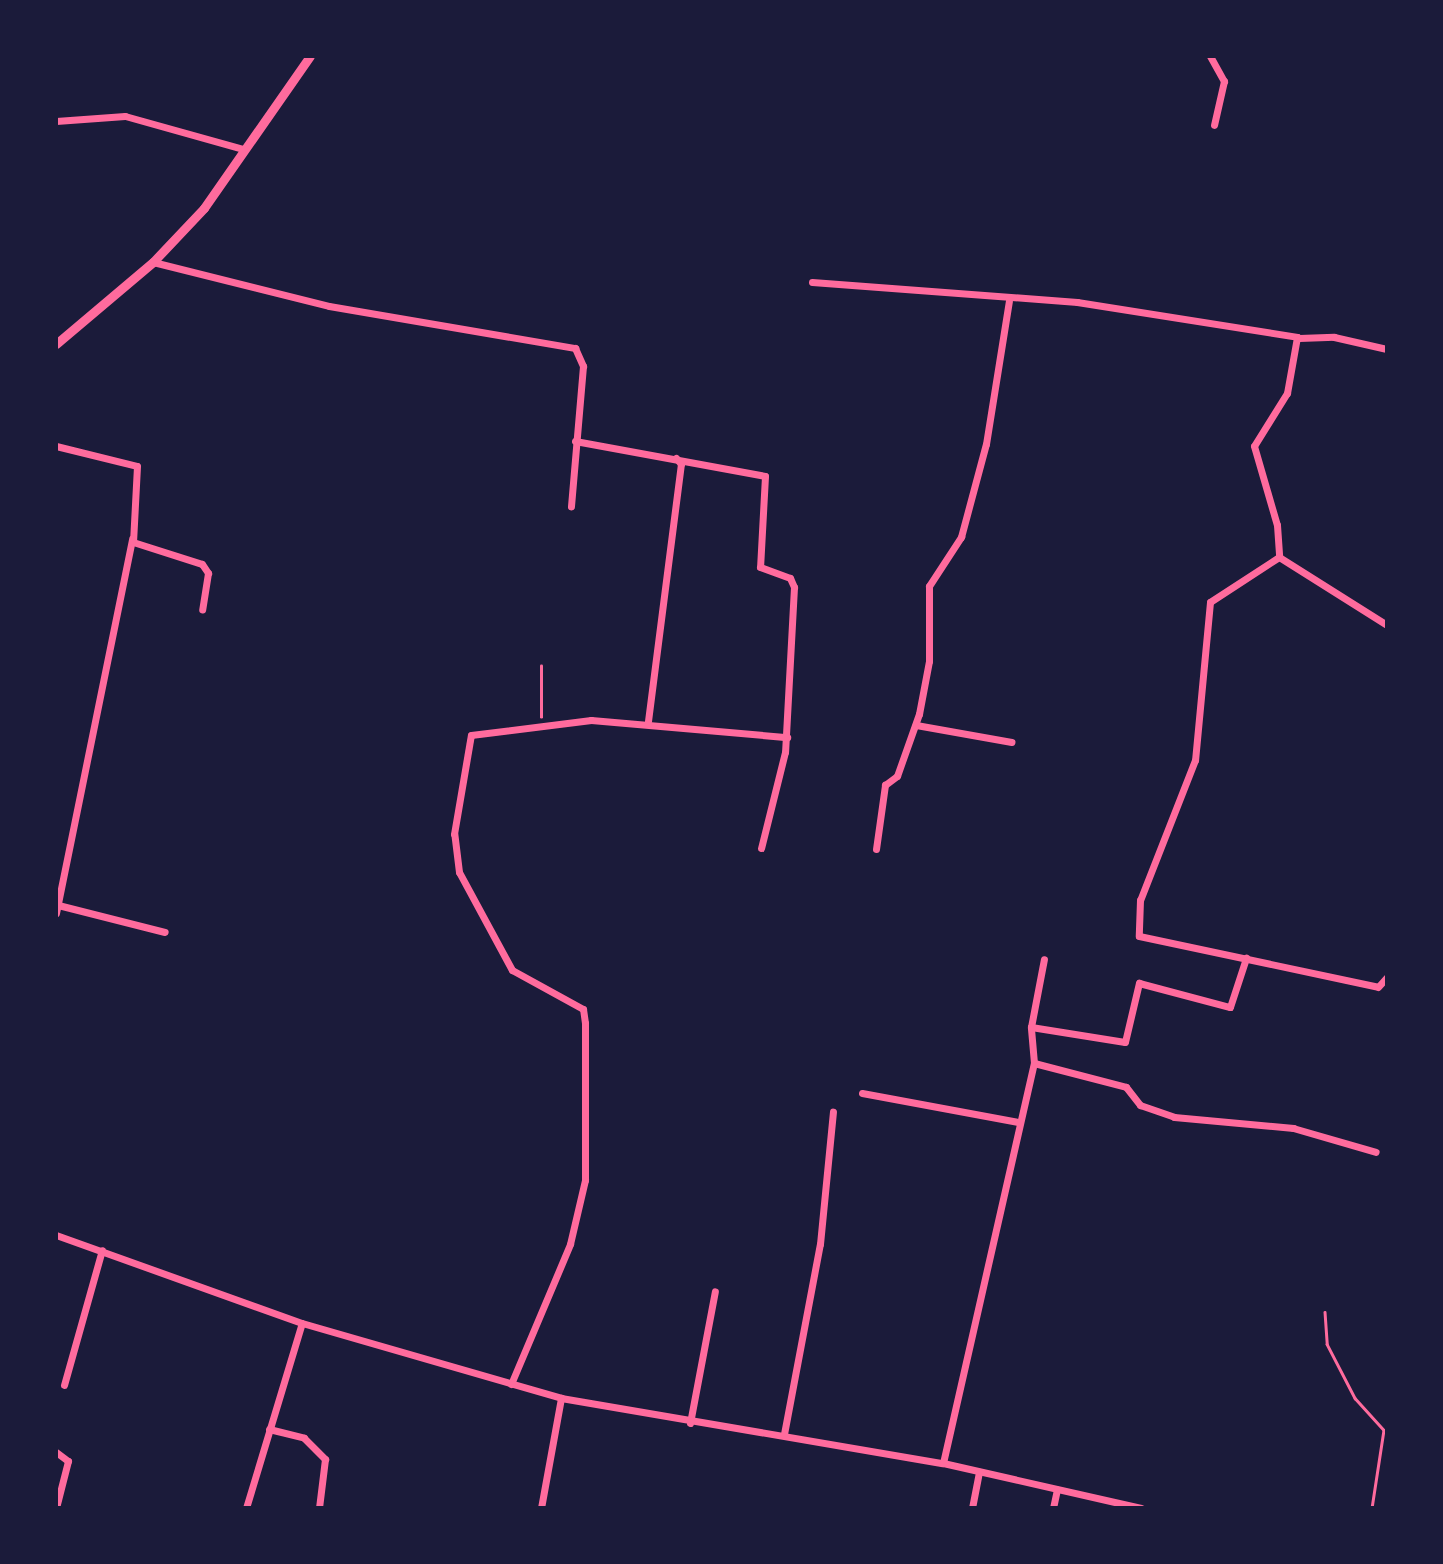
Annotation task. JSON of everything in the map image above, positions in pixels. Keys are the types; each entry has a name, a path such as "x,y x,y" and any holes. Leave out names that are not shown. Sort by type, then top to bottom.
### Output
{"street":[{"path":"56,344 153,262 204,208 310,56"},
{"path":"1210,56 1224,81 1214,125"},
{"path":"56,121 125,116 243,149"},
{"path":"153,262 330,306 575,348 583,366 571,506"},
{"path":"812,282 1009,301 1077,302 1299,338 1387,349"},
{"path":"876,849 885,785 897,776 916,725 929,661 929,586 961,537 970,505 1009,301"},
{"path":"1279,557 1277,525 1254,446 1287,393 1299,338"},
{"path":"575,441 765,476 760,567 790,578 794,587 787,737 761,848"},
{"path":"56,446 137,466 132,540 56,914"},
{"path":"648,721 681,460"},
{"path":"132,540 202,564 208,573 202,610"},
{"path":"1279,557 1386,623"},
{"path":"1279,557 1210,602 1195,760 1140,900 1139,936 1378,987 1387,977"},
{"path":"511,1384 570,1244 585,1180 585,1014 508,965 459,872 454,834 471,735 541,723 648,721 787,737"},
{"path":"916,725 1011,742"},
{"path":"58,905 165,932"},
{"path":"1031,1027 1125,1041 1139,983 1230,1007 1246,958"},
{"path":"943,1463 1018,1122 1034,1063 1031,1027 1044,959"},
{"path":"1034,1063 1126,1087 1140,1105 1164,1114 1293,1128 1376,1152"},
{"path":"862,1093 1018,1122"},
{"path":"784,1433 820,1244 833,1112"},
{"path":"56,1235 302,1323 561,1398 690,1423 784,1433 943,1463 1141,1508"},
{"path":"64,1385 102,1250"},
{"path":"690,1423 715,1291"},
{"path":"246,1508 302,1323"},
{"path":"541,1508 561,1398"},
{"path":"269,1429 304,1438 325,1459 319,1508"},
{"path":"56,1452 68,1461 56,1508"},
{"path":"972,1508 979,1472"},
{"path":"1053,1508 1057,1489"}],"path":[{"path":"541,666 541,723"},
{"path":"1325,1312 1327,1344 1355,1398 1384,1430 1373,1508"}]}
